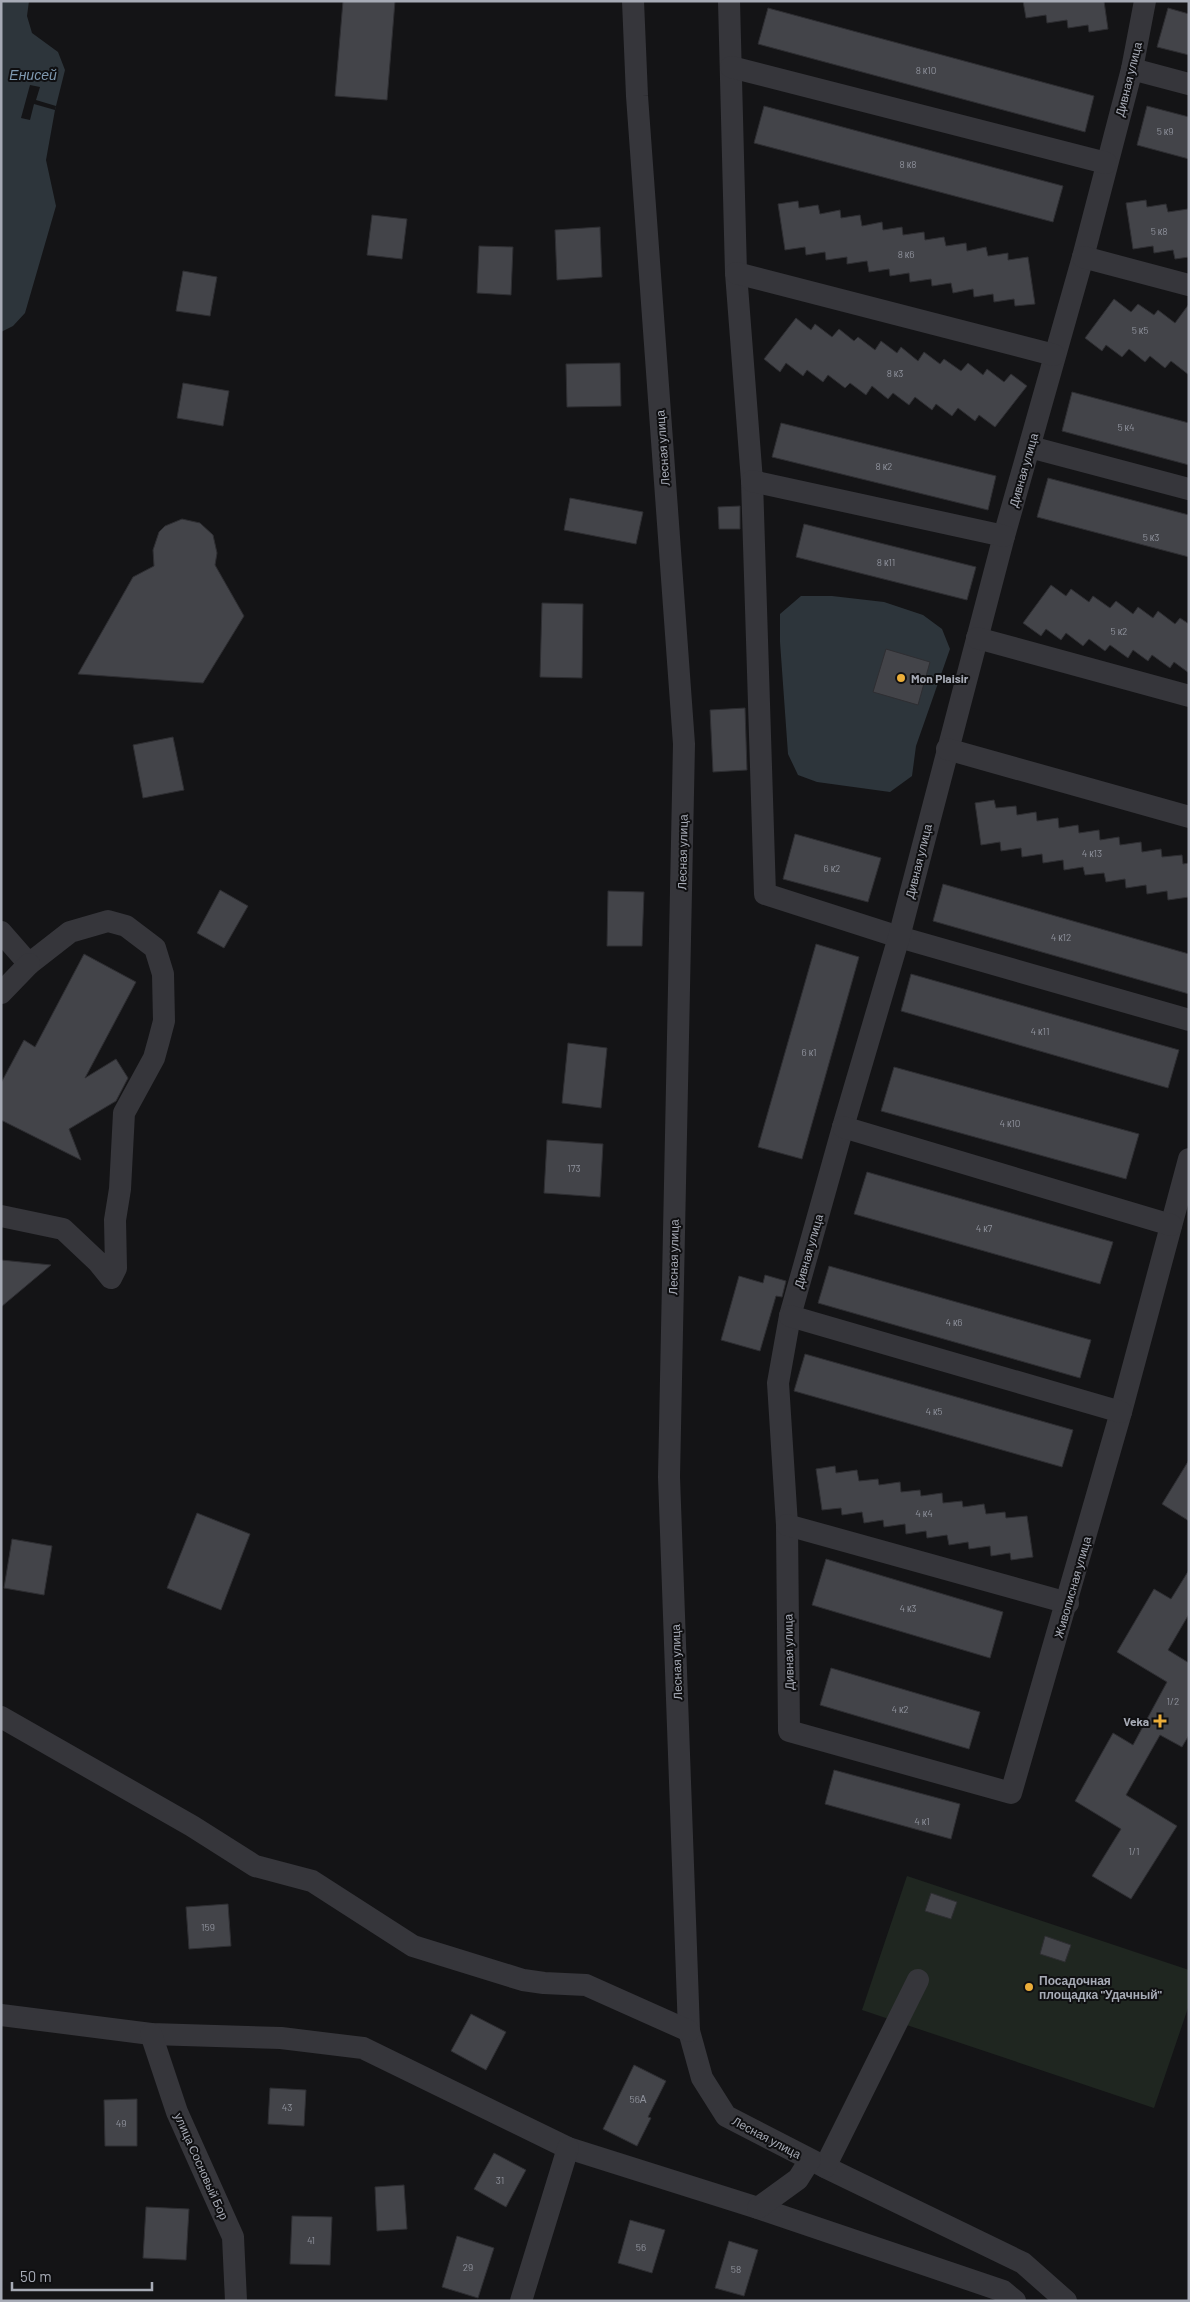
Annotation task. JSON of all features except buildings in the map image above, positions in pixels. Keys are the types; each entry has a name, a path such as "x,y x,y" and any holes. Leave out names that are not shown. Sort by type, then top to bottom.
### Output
{"street":[{"name":"Лесная улица","path":"633,1 637,96 684,744 669,1478 689,2031 702,2078 726,2116 817,2164 1023,2263 1066,2301"},
{"path":"729,1 736,273 752,481 765,894 899,937 1189,1020"},
{"name":"Дивная улица","path":"790,1731 787,1525 778,1383 790,1316 899,937 976,638 1083,257 1132,69 1145,1"},
{"path":"731,68 1106,163"},
{"path":"1132,69 1189,84"},
{"path":"1083,257 1189,285"},
{"path":"736,273 1054,355"},
{"path":"1030,447 1189,489"},
{"path":"752,481 1004,536"},
{"path":"976,638 1189,696"},
{"path":"947,749 1189,817"},
{"path":"1,993 29,964 70,932 108,921 126,926 156,948 163,974 164,1021 154,1058 124,1113 120,1189 115,1220 116,1268 111,1278 98,1262 62,1229 1,1216"},
{"path":"1,932 29,964"},
{"path":"843,1127 1171,1225"},
{"name":"Живописная улица","path":"790,1731 1011,1793 1068,1603 1122,1412 1189,1159"},
{"path":"790,1316 1122,1412"},
{"path":"787,1525 1068,1603"},
{"path":"1,1718 192,1826 255,1866 312,1881 413,1946 522,1980 544,1983 586,1984 689,2031"},
{"path":"758,2208 817,2164 918,1980"},
{"path":"1,2015 151,2034 282,2038 363,2048 568,2148 758,2208 1003,2291 1015,2301"},
{"name":"улица Сосновый Бор","path":"151,2034 177,2112 233,2237 236,2301"},
{"path":"521,2301 568,2148"}],"shaded area":[{"name":"Посадочная площадка \"Удачный\"","path":"907,1876 1189,1970 1189,2005 1154,2108 862,2010"}],"water":[{"name":"Енисей","path":"1,1 29,1 27,16 32,33 58,52 65,70 55,110 46,160 56,206 25,313 13,326 1,332"},
{"path":"801,596 832,596 884,602 923,615 942,629 950,649 916,746 912,776 890,792 817,782 798,775 788,754 780,642 780,614"}],"pier":[{"path":"30,85 40,87 36,100 56,106 55,110 34,104 30,120 21,118"}],"place":[{"name":"Mon Plaisir","path":"901,678"},
{"name":"Veka","path":"1160,1721"},
{"name":"Посадочная площадка \"Удачный\"","path":"1029,1987"}]}
